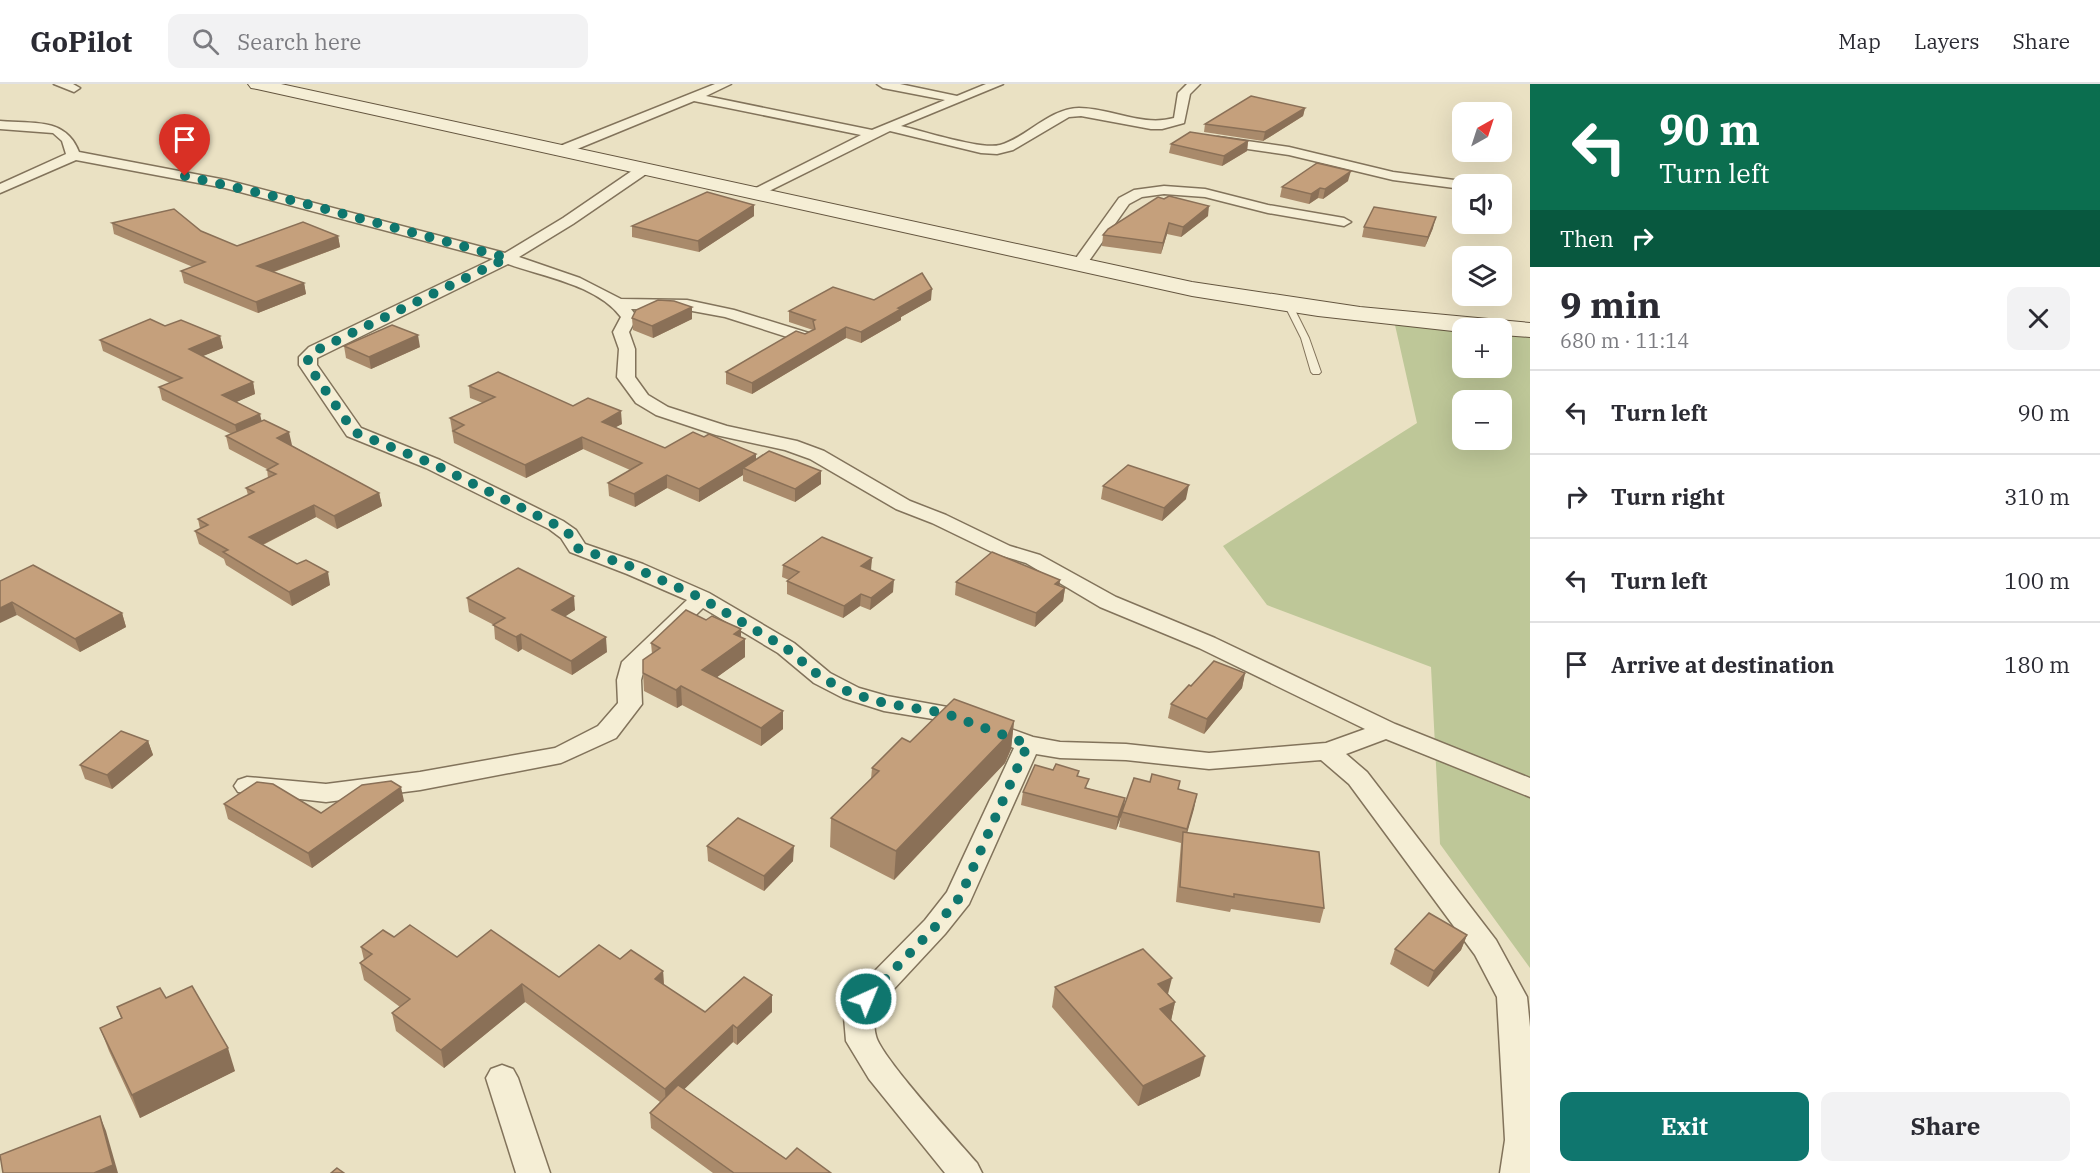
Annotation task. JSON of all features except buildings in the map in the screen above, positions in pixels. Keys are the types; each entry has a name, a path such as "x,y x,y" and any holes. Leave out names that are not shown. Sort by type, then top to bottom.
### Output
{"main road":[{"path":"257,84 1191,289 1289,306 1435,323 1530,330"}],"street":[{"path":"60,84 74,88"},
{"path":"560,151 725,84"},
{"path":"882,84 956,99"},
{"path":"757,193 888,127 997,84"},
{"path":"888,127 981,149 997,150 1008,147 1066,113 1081,112 1151,125 1162,125 1180,120 1184,93 1194,84"},
{"path":"694,97 873,134"},
{"path":"0,125 39,128 63,133 68,140 72,155"},
{"path":"1162,125 1183,135"},
{"path":"1207,140 1289,151 1393,176 1452,184"},
{"path":"0,189 23,177 68,160 72,155"},
{"path":"72,155 226,184 507,258 594,289 626,310 629,317 621,332 627,349 626,377 642,399 662,411 723,431 753,436 810,452 903,505 939,519 1003,550 1033,559 1108,602 1207,643 1386,730 1530,788"},
{"path":"644,169 568,221 507,258 315,351 308,357 308,365 354,432 433,464 556,525 569,534 577,548 635,568 701,598 786,648 822,678 851,693 884,703 944,713 1028,744 1060,750 1126,752 1209,761 1327,751 1386,730"},
{"path":"1079,265 1124,201 1139,193 1164,190 1205,193 1268,209 1344,222"},
{"path":"617,304 687,305 728,313 806,338"},
{"path":"247,786 326,793 420,781 561,755 607,732 630,705 629,680 634,662 665,635 701,598"},
{"path":"965,1173 880,1071 861,1041 859,1017 866,999 935,927 960,897 1028,744"},
{"path":"1327,751 1358,778 1486,948 1512,997 1521,1140 1517,1173"},
{"path":"502,1078 533,1173"}],"lane":[{"path":"1289,306 1305,338 1316,372"}],"green space":[{"path":"1395,325 1452,328 1452,378 1512,378 1512,332 1530,333 1530,968 1440,844 1431,667 1267,605 1223,546 1417,423"}],"route":[{"path":"185,176 299,202 507,258 315,351 308,357 308,365 354,432 433,464 556,525 569,534 577,548 635,568 701,598 786,648 822,678 851,693 884,703 944,713 1028,744 960,897 935,927 866,999"}]}
